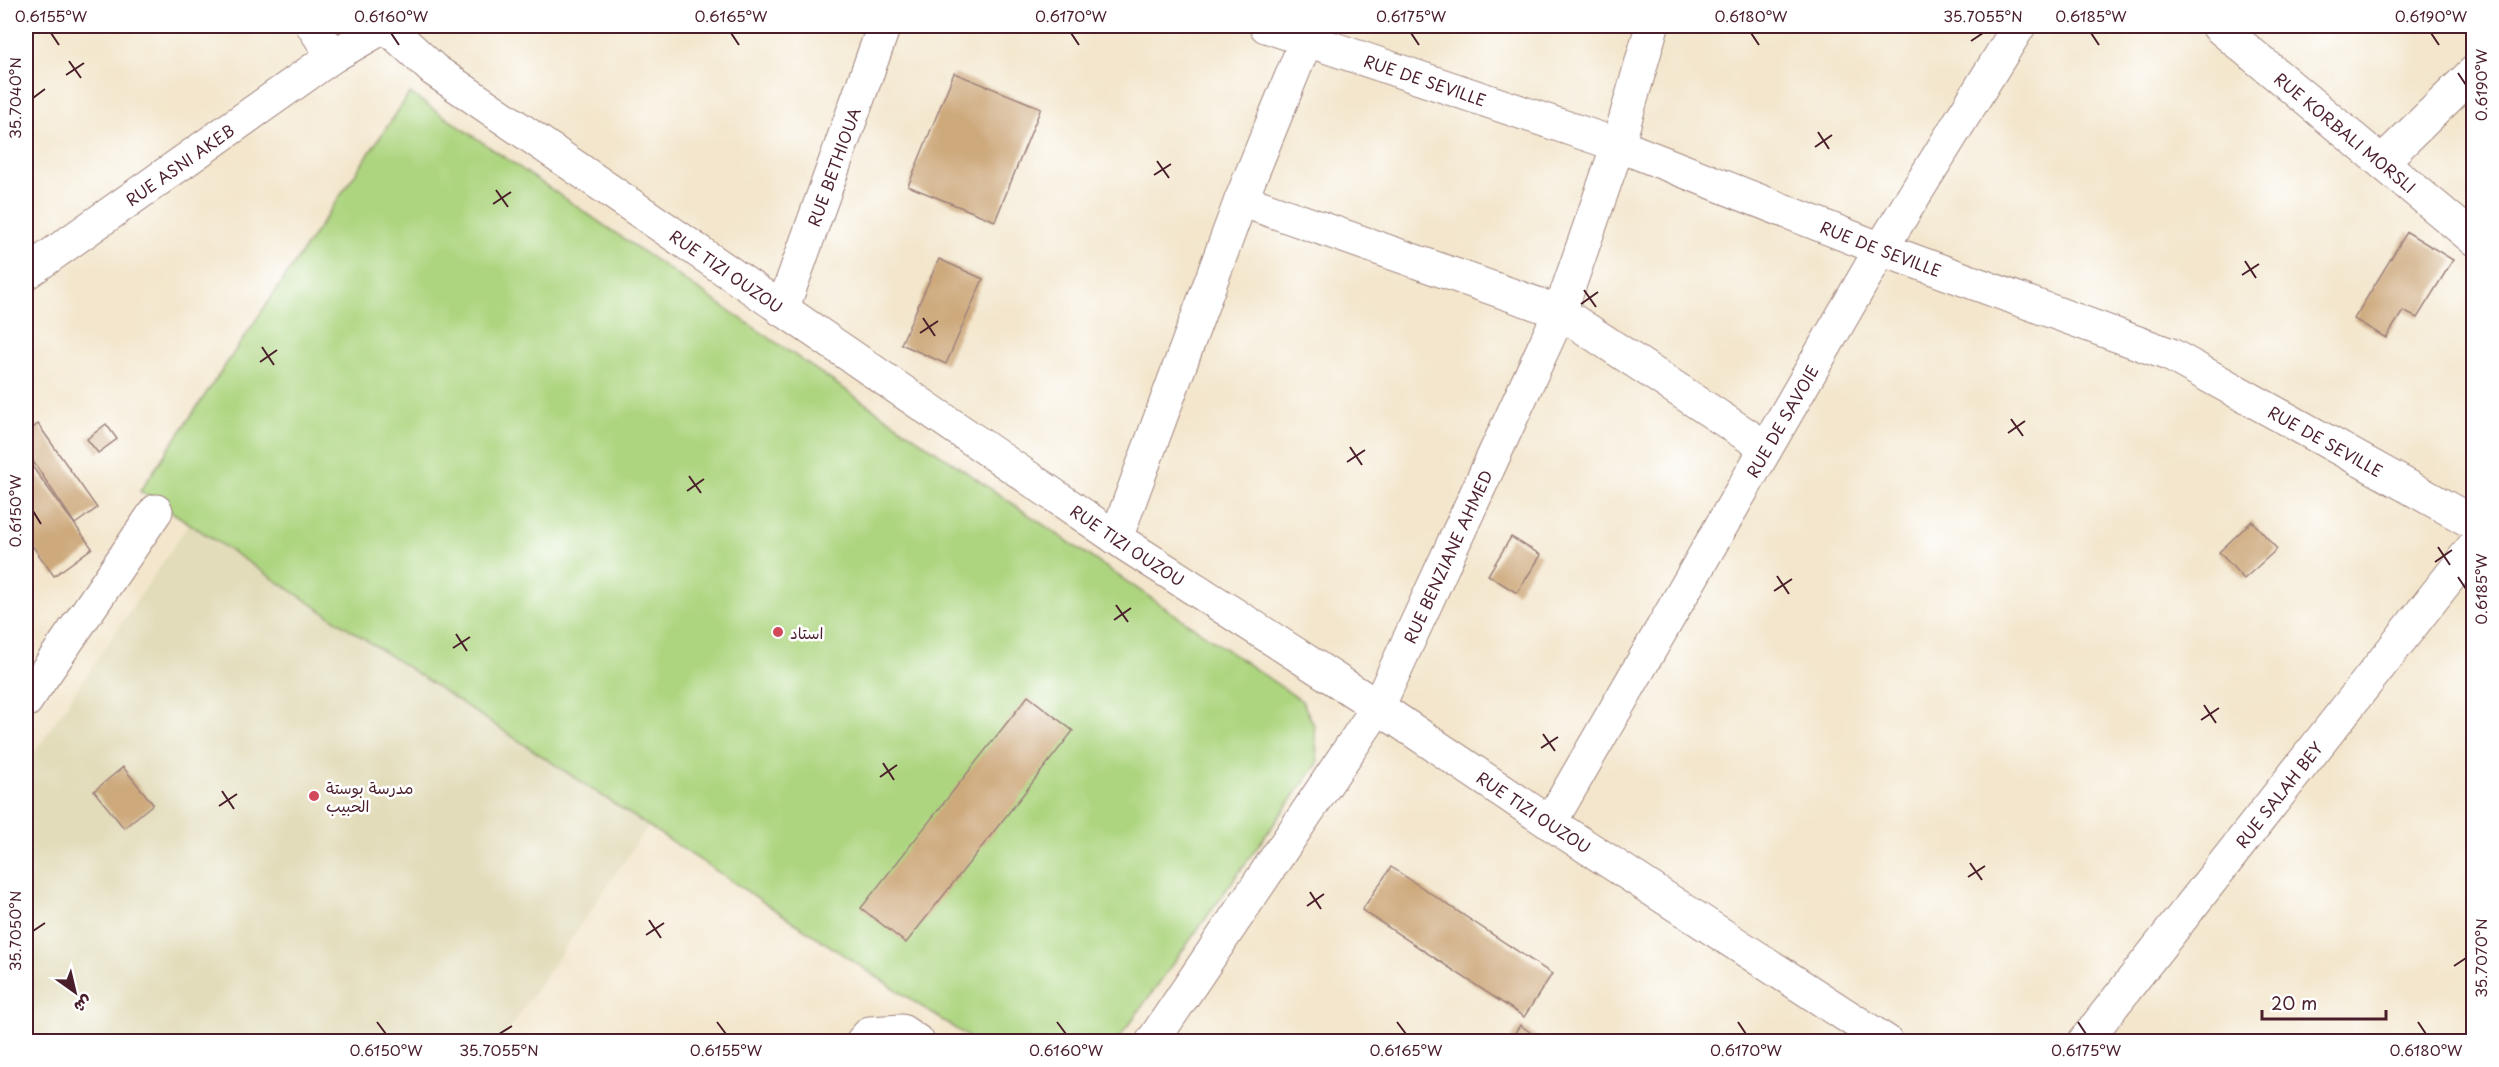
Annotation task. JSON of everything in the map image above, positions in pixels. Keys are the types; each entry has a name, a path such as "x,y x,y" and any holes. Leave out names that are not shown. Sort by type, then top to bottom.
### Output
{"street":[{"path":"313,26 333,56"},
{"name":"RUE ASNI AKEB","path":"26,273 333,56 385,26"},
{"name":"RUE TIZI OUZOU","path":"385,26 434,70 1116,538 1887,1041"},
{"name":"RUE BETHIOUA","path":"782,310 884,26"},
{"name":"RUE DE SEVILLE","path":"1266,26 1310,33 1618,145 1881,249 2171,355 2474,523"},
{"name":"RUE BENZIANE AHMED","path":"1152,1041 1378,707 1560,312 1618,145 1652,26"},
{"name":"RUE DE SAVOIE","path":"1550,823 1881,249 2019,26"},
{"name":"RUE KORBALI MORSLI","path":"2218,26 2474,239"},
{"path":"1116,538 1241,200 1310,33"},
{"path":"2382,162 2474,72"},
{"path":"1241,200 1560,312 1765,447"},
{"path":"26,701 156,512"},
{"name":"RUE SALAH BEY","path":"2084,1041 2474,546"},
{"path":"866,1037 902,1031 918,1041"}],"shaded area":[{"name":"مدرسة بوستة الحبيب","path":"190,522 648,826 501,1041 26,1042 26,765"}],"green space":[{"name":"استاد","path":"410,93 1302,701 1314,725 1318,763 1117,1041 974,1041 140,491"}],"building":[{"path":"954,73 1041,108 995,221 908,186"},
{"path":"2407,232 2453,260 2417,318 2403,311 2386,338 2354,319"},
{"path":"939,259 983,279 946,364 901,344"},
{"path":"38,424 97,508 75,524 26,451 26,433"},
{"path":"106,424 117,439 98,453 87,439"},
{"path":"26,458 92,548 54,576 26,537"},
{"path":"2252,521 2277,549 2244,579 2219,552"},
{"path":"1511,537 1541,555 1517,593 1488,575"},
{"path":"1028,696 1073,731 906,943 861,908"},
{"path":"123,767 153,804 124,828 94,791"},
{"path":"1391,867 1552,974 1524,1017 1362,910"},
{"path":"1520,1025 1544,1042 1509,1042"}],"place":[{"name":"استاد","path":"778,632"},
{"name":"مدرسة بوستة الحبيب","path":"314,796"}]}
